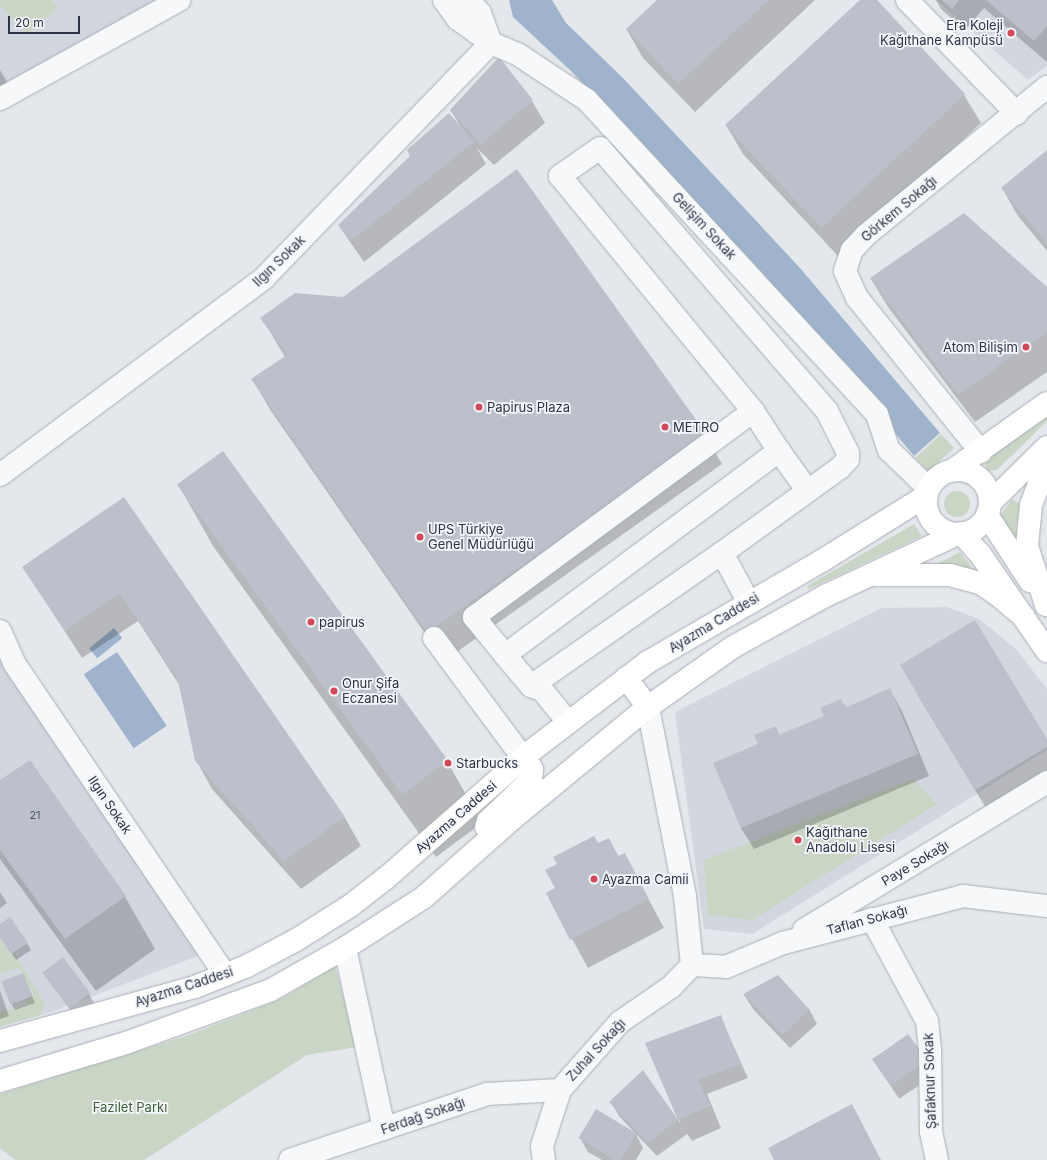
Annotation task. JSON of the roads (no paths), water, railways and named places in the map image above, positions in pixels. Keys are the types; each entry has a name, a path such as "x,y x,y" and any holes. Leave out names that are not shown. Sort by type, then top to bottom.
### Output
{"main road":[{"name":"Ayazma Caddesi","path":"0,1041 195,987 225,976 289,943 350,906 386,878 523,758 626,678 823,560 927,492 939,476 954,470 981,452 1047,403"},
{"path":"0,1081 126,1043 271,990 345,948 423,898 478,849 648,707 733,647 868,575 959,534 975,529 985,520 988,509 1047,447"},
{"path":"1046,606 1027,546 1031,505 1047,462"},
{"path":"954,470 975,474 983,482 988,509 1046,606"},
{"path":"927,492 930,517 936,526 959,534 980,554 1047,651"},
{"path":"868,575 950,575 980,583 998,595 1023,616"},
{"path":"626,678 648,707"},
{"path":"478,849 488,821 531,780 532,770 523,758"}],"street":[{"path":"0,99 179,0"},
{"name":"Gelişim Sokak","path":"444,0 458,19 491,43 519,55 587,100 877,414 889,450 927,492"},
{"path":"469,0 480,13 491,43"},
{"path":"907,0 1017,114"},
{"name":"Ilgın Sokak","path":"0,474 264,278 491,43"},
{"name":"Görkem Sokağı","path":"981,452 857,298 845,270 852,250 866,235 1017,114 1047,88"},
{"path":"531,686 722,553 840,468 848,459 848,452 827,411 600,148 560,176 753,411 808,491"},
{"path":"568,722 542,690 531,686 474,617 753,411"},
{"path":"505,654 780,450"},
{"path":"722,553 749,603"},
{"name":"Ilgın Sokak","path":"0,632 7,668 225,976"},
{"path":"434,638 523,758"},
{"path":"648,707 685,896 692,966"},
{"name":"Paye Sokağı","path":"783,943 1047,782"},
{"name":"Taflan Sokağı","path":"692,966 726,967 783,943 962,896 1047,906"},
{"name":"Şafaknur Sokak","path":"872,919 927,1021 930,1048 931,1132 937,1160"},
{"path":"345,948 384,1129"},
{"name":"Zuhal Sokağı","path":"544,1160 542,1146 560,1090 620,1022 671,987 692,966"},
{"name":"Ferdağ Sokağı","path":"290,1160 486,1094 560,1090"}],"water":[{"path":"509,0 552,0 566,23 623,78 800,268 940,433 914,456 759,269 571,71 513,17"},
{"path":"114,628 122,638 97,658 89,648"},
{"path":"117,652 167,726 134,748 84,674"}],"place":[{"name":"Era Koleji Kağıthane Kampüsü","path":"1011,33"},
{"name":"Atom Bilişim","path":"1026,347"},
{"name":"Papirus Plaza","path":"479,407"},
{"name":"METRO","path":"665,427"},
{"name":"UPS Türkiye Genel Müdürlüğü","path":"420,537"},
{"name":"papirus","path":"311,622"},
{"name":"Onur Şifa Eczanesi","path":"334,691"},
{"name":"Starbucks","path":"448,763"},
{"name":"Kağıthane Anadolu Lisesi","path":"798,840"},
{"name":"Ayazma Camii","path":"594,879"}],"park label":[{"name":"Fazilet Parkı","path":"130,1107"}]}
